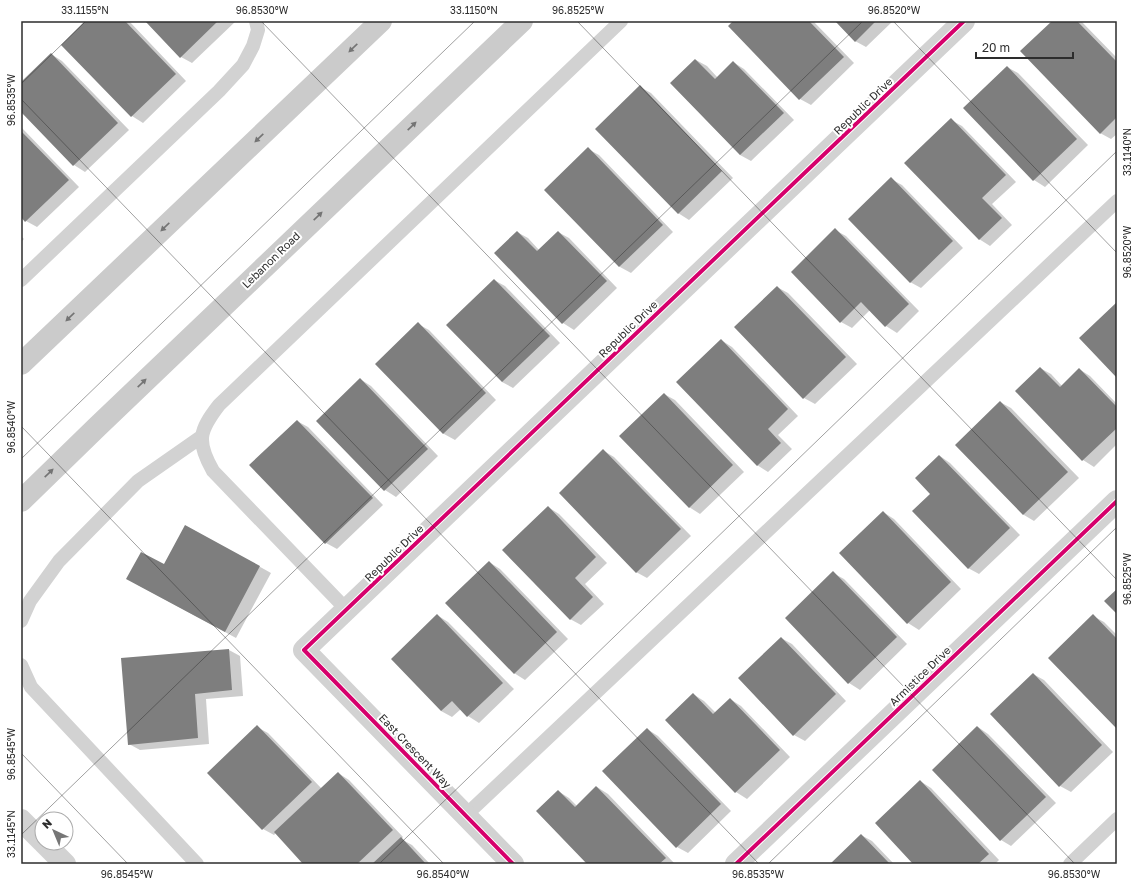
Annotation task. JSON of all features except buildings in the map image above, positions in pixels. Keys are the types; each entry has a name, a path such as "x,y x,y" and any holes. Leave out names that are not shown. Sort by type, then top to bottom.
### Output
{"main road":[{"path":"21,364 381,21"},
{"name":"Lebanon Road","path":"21,501 102,421 522,21"}],"street":[{"name":"Republic Drive","path":"304,650 964,21"},
{"name":"Armistice Drive","path":"736,864 1117,501"},
{"name":"East Crescent Way","path":"304,650 513,864"},
{"path":"21,820 34,833"},
{"path":"52,851 65,864"}],"lane":[{"path":"21,280 219,91 243,65 254,46 258,30 256,21"},
{"path":"347,610 213,471 204,455 201,437 207,421 219,405 621,21"},
{"path":"466,815 1117,201"},
{"path":"21,621 30,601 59,561 138,481 201,437"},
{"path":"21,664 31,687 197,864"},
{"path":"1070,864 1117,819"}],"cycle path":[{"path":"513,864 304,650 964,21"},
{"path":"736,864 1117,501"}]}
